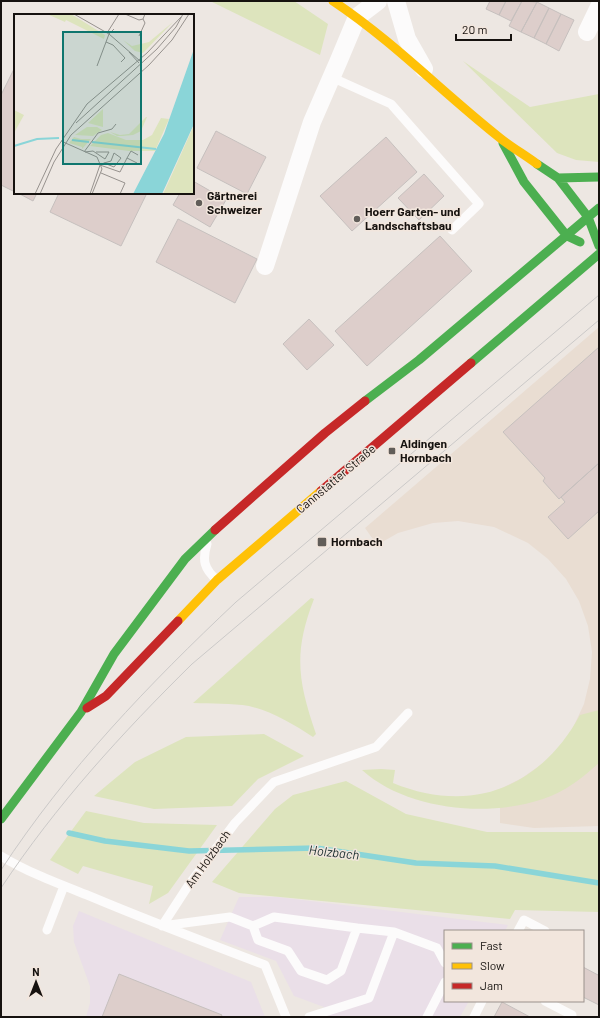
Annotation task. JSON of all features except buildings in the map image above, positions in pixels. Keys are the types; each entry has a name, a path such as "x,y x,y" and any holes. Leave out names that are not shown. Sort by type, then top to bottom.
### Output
{"main road":[{"name":"Cannstatter Straße","path":"345,6 426,73 500,138 558,178 588,217 599,246"},
{"name":"Cannstatter Straße","path":"81,712 106,696 217,580 599,252 567,236 524,182 500,138"},
{"path":"558,178 599,177"},
{"path":"588,217 599,208"},
{"name":"Cannstatter Straße","path":"1,820 81,712 114,654 151,602 185,559 325,433 377,391 419,360 588,217"}],"street":[{"path":"265,266 312,122 331,77 345,6 378,1"},
{"name":"Cannstatter Straße","path":"396,1 408,39 426,73"},
{"path":"586,32 599,7"}],"lane":[{"path":"331,77 391,104 479,204 452,230"},
{"path":"211,534 205,552 204,564 208,572 217,580"},
{"name":"Am Holzbach","path":"162,926 188,886 235,822 274,782 376,747 408,713"},
{"path":"1,856 16,865 64,886 162,926 265,965 286,1017"},
{"path":"47,930 64,886"},
{"path":"162,926 230,917 253,926 274,917 394,932 437,948 444,961"},
{"path":"519,930 524,920 543,930"},
{"path":"253,926 258,940 288,951 301,971 326,980 341,971 357,928"},
{"path":"309,1017 369,998 394,932"},
{"path":"427,1017 444,984"},
{"path":"474,1017 482,1002"},
{"path":"547,1002 572,1015"},
{"path":"321,1013 332,1017"}],"shaded area":[{"path":"599,327 599,826 534,828 500,823 500,789 522,778 549,759 570,734 584,704 590,679 592,652 588,626 579,601 566,579 548,559 528,543 494,527 458,521 433,523 398,533 377,545 365,528"},
{"path":"239,897 277,897 508,925 506,930 444,930 444,1002 468,1002 460,1017 320,1017 324,1007 294,996 276,961 220,940"},
{"path":"79,911 251,982 265,1017 86,1017 90,1003 90,986 74,942 73,926"}],"green space":[{"path":"210,1 294,1 328,24 320,55"},
{"path":"463,61 530,107 599,94 599,162 576,160 557,153"},
{"path":"311,598 314,599 303,635 300,667 305,698 316,734 313,737 282,719 249,706 193,703"},
{"path":"599,710 599,763 580,779 559,793 521,805 473,809 448,807 424,802 401,794 380,784 362,770 395,770 393,783 422,792 450,796 476,795 501,788 524,777 545,761 564,740 580,715"},
{"path":"264,734 304,756 258,779 232,806 154,809 94,796 135,762 186,737"},
{"path":"346,781 406,814 487,832 599,832 599,912 515,910 510,919 239,893 212,882 275,809 293,795"},
{"path":"86,811 144,823 217,825 168,893 149,904 153,886 83,866 78,874 50,860"}],"waterway":[{"name":"Holzbach","path":"69,833 105,841 189,851 316,848 416,863 495,866 599,883"}],"tram line":[{"path":"1,870 26,833 81,762 141,696 236,602 599,295"},
{"path":"1,888 22,857 67,799 115,743 192,664 599,320"}],"traffic: fast":[{"path":"503,143 524,182 567,236 580,242"},
{"path":"537,164 558,178 588,217 599,246"},
{"path":"558,178 599,177"},
{"path":"365,401 419,360 599,208"},
{"path":"471,363 599,254"},
{"path":"1,819 81,712 114,654 185,559 215,530"}],"traffic: slow":[{"path":"333,1 397,50 500,138 537,164"},
{"path":"178,621 217,580 321,491"}],"traffic: jam":[{"path":"321,491 471,363"},
{"path":"215,530 325,433 365,401"},
{"path":"87,708 106,696 178,621"}],"place":[{"name":"Gärtnerei Schweizer","path":"199,203"},
{"name":"Hoerr Garten- und Landschaftsbau","path":"357,219"},
{"name":"Aldingen Hornbach","path":"392,451"},
{"name":"Hornbach","path":"322,542"}]}
